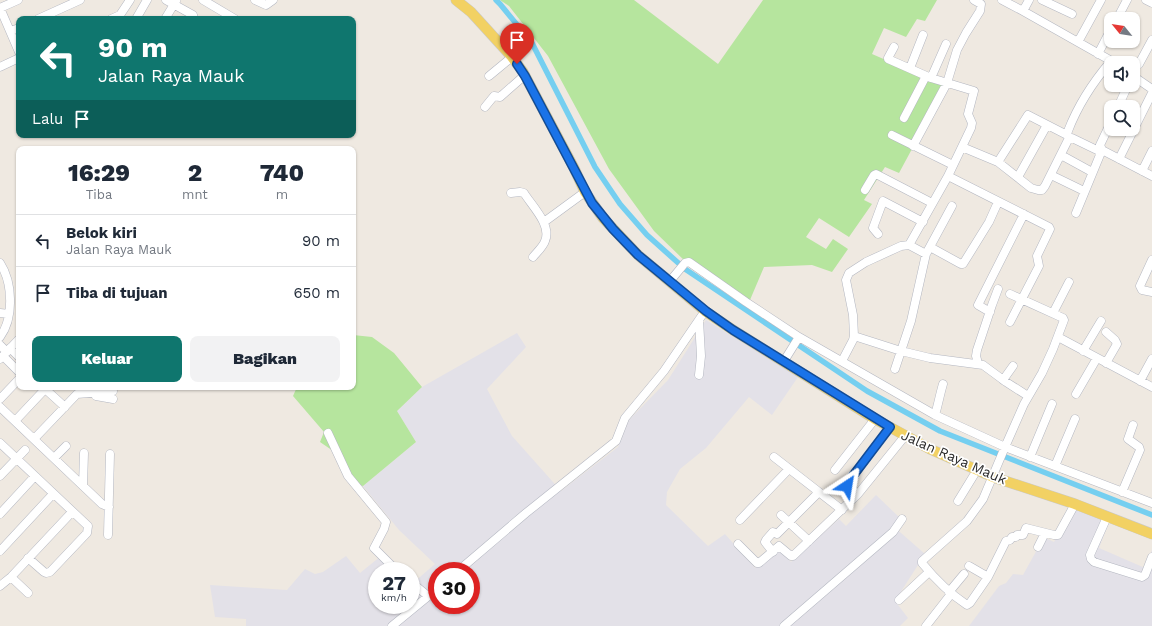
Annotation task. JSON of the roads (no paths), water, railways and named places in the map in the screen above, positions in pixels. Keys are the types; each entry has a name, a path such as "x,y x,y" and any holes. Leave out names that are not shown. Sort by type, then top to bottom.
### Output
{"main road":[{"name":"Jalan Raya Mauk","path":"456,0 472,12 512,57 525,76 592,203 613,229 638,255 672,280 706,311 733,330 785,359 875,419 905,436 977,470 994,474 1152,534"}],"street":[{"path":"16,44 0,8 18,0"},
{"path":"45,16 80,0"},
{"path":"118,16 130,0"},
{"path":"138,16 147,0"},
{"path":"166,0 175,2 193,16"},
{"path":"204,0 224,16"},
{"path":"255,0 266,5 273,0"},
{"path":"913,146 947,83 957,50 980,11 981,4 974,0"},
{"path":"1002,0 1104,57"},
{"path":"1023,11 1029,0"},
{"path":"1042,0 1072,14"},
{"path":"1078,42 1101,0"},
{"path":"1120,12 1126,0"},
{"path":"1146,0 1152,4 1152,8"},
{"path":"168,16 175,2"},
{"path":"11,31 16,29"},
{"path":"910,68 923,35"},
{"path":"1140,62 1152,40"},
{"path":"1098,54 1104,43"},
{"path":"904,118 929,77 946,44"},
{"path":"894,47 888,59 929,77 974,91 968,114 972,121 972,125 948,176 909,245"},
{"path":"489,76 512,57"},
{"path":"0,67 16,59"},
{"path":"962,147 998,162 1031,188 1042,190 1061,155 1070,126 1083,101 1104,70"},
{"path":"485,107 494,96 500,97 525,76"},
{"path":"1140,81 1152,89"},
{"path":"1120,159 1152,93"},
{"path":"998,162 1026,116 1030,115 1068,136 1120,159 1152,176"},
{"path":"1018,177 1047,125"},
{"path":"892,135 953,165"},
{"path":"1076,213 1102,151 1100,145 1104,136"},
{"path":"1142,171 1152,151"},
{"path":"1061,155 1092,172"},
{"path":"865,190 876,174 932,203"},
{"path":"1051,174 1084,192"},
{"path":"948,176 1024,214 1049,227 1050,229 1037,256 1039,266 1010,322"},
{"path":"511,193 520,192 524,194 544,222 547,232 545,241 533,257"},
{"path":"544,222 585,192"},
{"path":"878,234 873,228 884,201 923,222"},
{"path":"842,361 854,336 853,314 847,290 847,277 849,273 866,262 897,248 909,245 928,250 964,264 989,222 998,202"},
{"path":"895,370 912,321 928,250 952,206"},
{"path":"990,312 978,305 1024,214"},
{"path":"1152,260 1140,286 1142,290 1152,292"},
{"path":"672,280 683,264 689,262 798,339 842,361 935,415 1004,448 1152,504"},
{"path":"0,263 8,284 4,314 7,324 0,337"},
{"path":"1053,314 1068,282"},
{"path":"978,363 976,356 977,350 998,290"},
{"path":"1010,294 1063,318 1064,320 1042,373 1028,396 1004,448 983,499 967,521 922,561 922,563 950,593 967,605 988,577 1006,541 1010,540 1012,537 1016,537 1017,535 1023,535 1026,528 1046,532 1056,536 1059,534 1075,504"},
{"path":"469,562 526,513 616,441 625,418 664,371 706,311"},
{"path":"699,320 702,356 699,375"},
{"path":"1083,351 1101,321"},
{"path":"1106,332 1115,340 1117,344 1106,363"},
{"path":"854,336 901,351 930,358 978,363 987,367 1003,380 1028,396"},
{"path":"1058,336 1152,388"},
{"path":"785,359 798,339"},
{"path":"5,354 16,342"},
{"path":"0,345 16,368"},
{"path":"5,354 16,356"},
{"path":"1076,394 1097,358"},
{"path":"1140,381 1152,359"},
{"path":"1003,380 1014,366"},
{"path":"0,399 16,382"},
{"path":"935,415 943,384"},
{"path":"15,421 43,390"},
{"path":"47,390 64,407"},
{"path":"34,439 78,394 113,395"},
{"path":"1030,457 1052,404"},
{"path":"0,407 102,504 109,507"},
{"path":"835,470 875,419"},
{"path":"1054,466 1075,420"},
{"path":"1122,492 1140,450 1139,447 1128,439 1134,424"},
{"path":"858,494 847,484 890,427"},
{"path":"328,433 348,476 386,522 374,548 389,562"},
{"path":"738,544 757,563 780,546 791,556 793,556 858,494 905,436"},
{"path":"0,443 88,526 87,533 50,572 44,572 28,558"},
{"path":"54,458 66,446"},
{"path":"0,476 25,450"},
{"path":"84,453 84,486"},
{"path":"108,535 110,454"},
{"path":"774,457 842,510"},
{"path":"740,520 789,469"},
{"path":"958,500 977,470"},
{"path":"0,514 35,476"},
{"path":"773,552 765,541 773,532 777,534 819,492"},
{"path":"0,551 54,494"},
{"path":"0,586 72,512"},
{"path":"781,515 809,541"},
{"path":"1107,517 1090,555 1094,562 1142,577 1145,575 1152,557"},
{"path":"784,626 893,532 902,519"},
{"path":"1038,547 1046,532"},
{"path":"969,566 988,577"},
{"path":"899,600 929,572"},
{"path":"926,626 964,574"},
{"path":"10,577 28,593"},
{"path":"392,626 428,596 420,589"}],"waterway":[{"path":"496,0 532,43 595,167 620,204 647,235 685,269 867,391 940,431 1152,515"}]}
